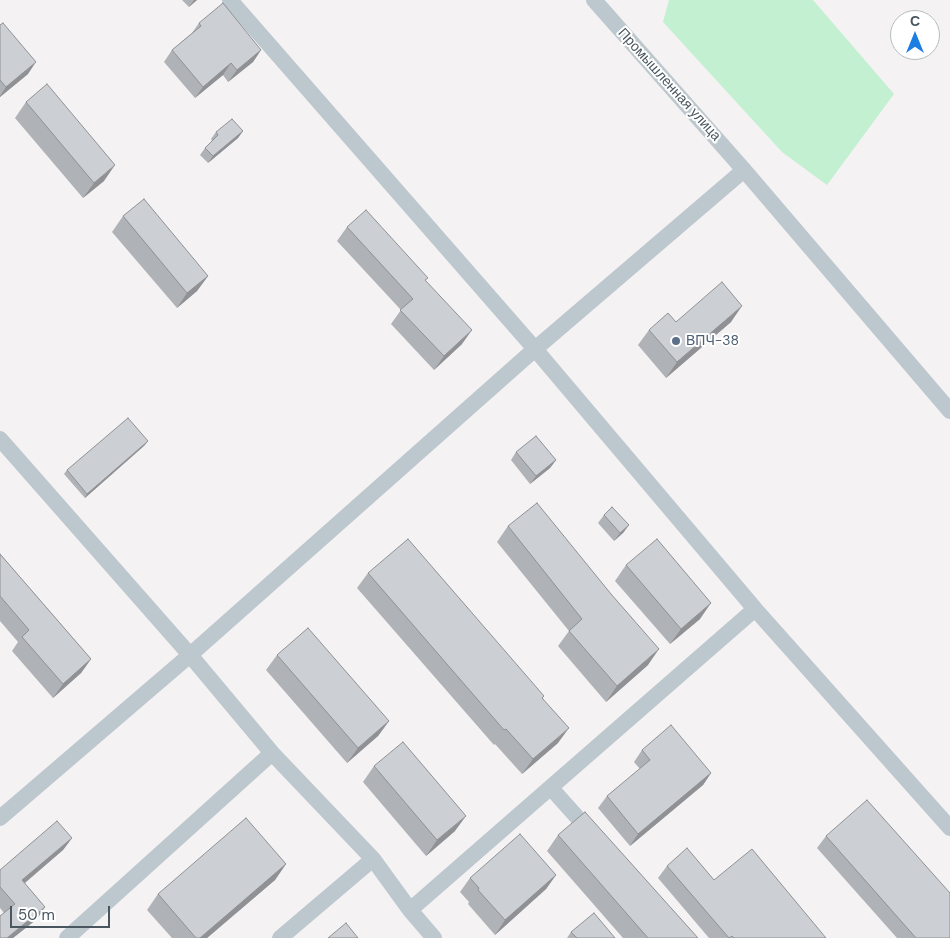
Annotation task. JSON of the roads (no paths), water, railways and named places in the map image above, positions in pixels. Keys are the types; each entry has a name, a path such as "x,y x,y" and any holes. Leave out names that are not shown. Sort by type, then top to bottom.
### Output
{"street":[{"path":"230,0 535,349 755,608 950,828"},
{"name":"Промышленная улица","path":"594,0 744,170 950,411"},
{"path":"0,818 190,656 535,349 744,170"},
{"path":"0,439 190,656 272,753 373,859 410,910 434,938"},
{"path":"410,910 755,608"},
{"path":"66,938 272,753"},
{"path":"551,788 603,845"},
{"path":"280,938 373,859"}],"place":[{"name":"ВПЧ-38","path":"676,341"}]}
